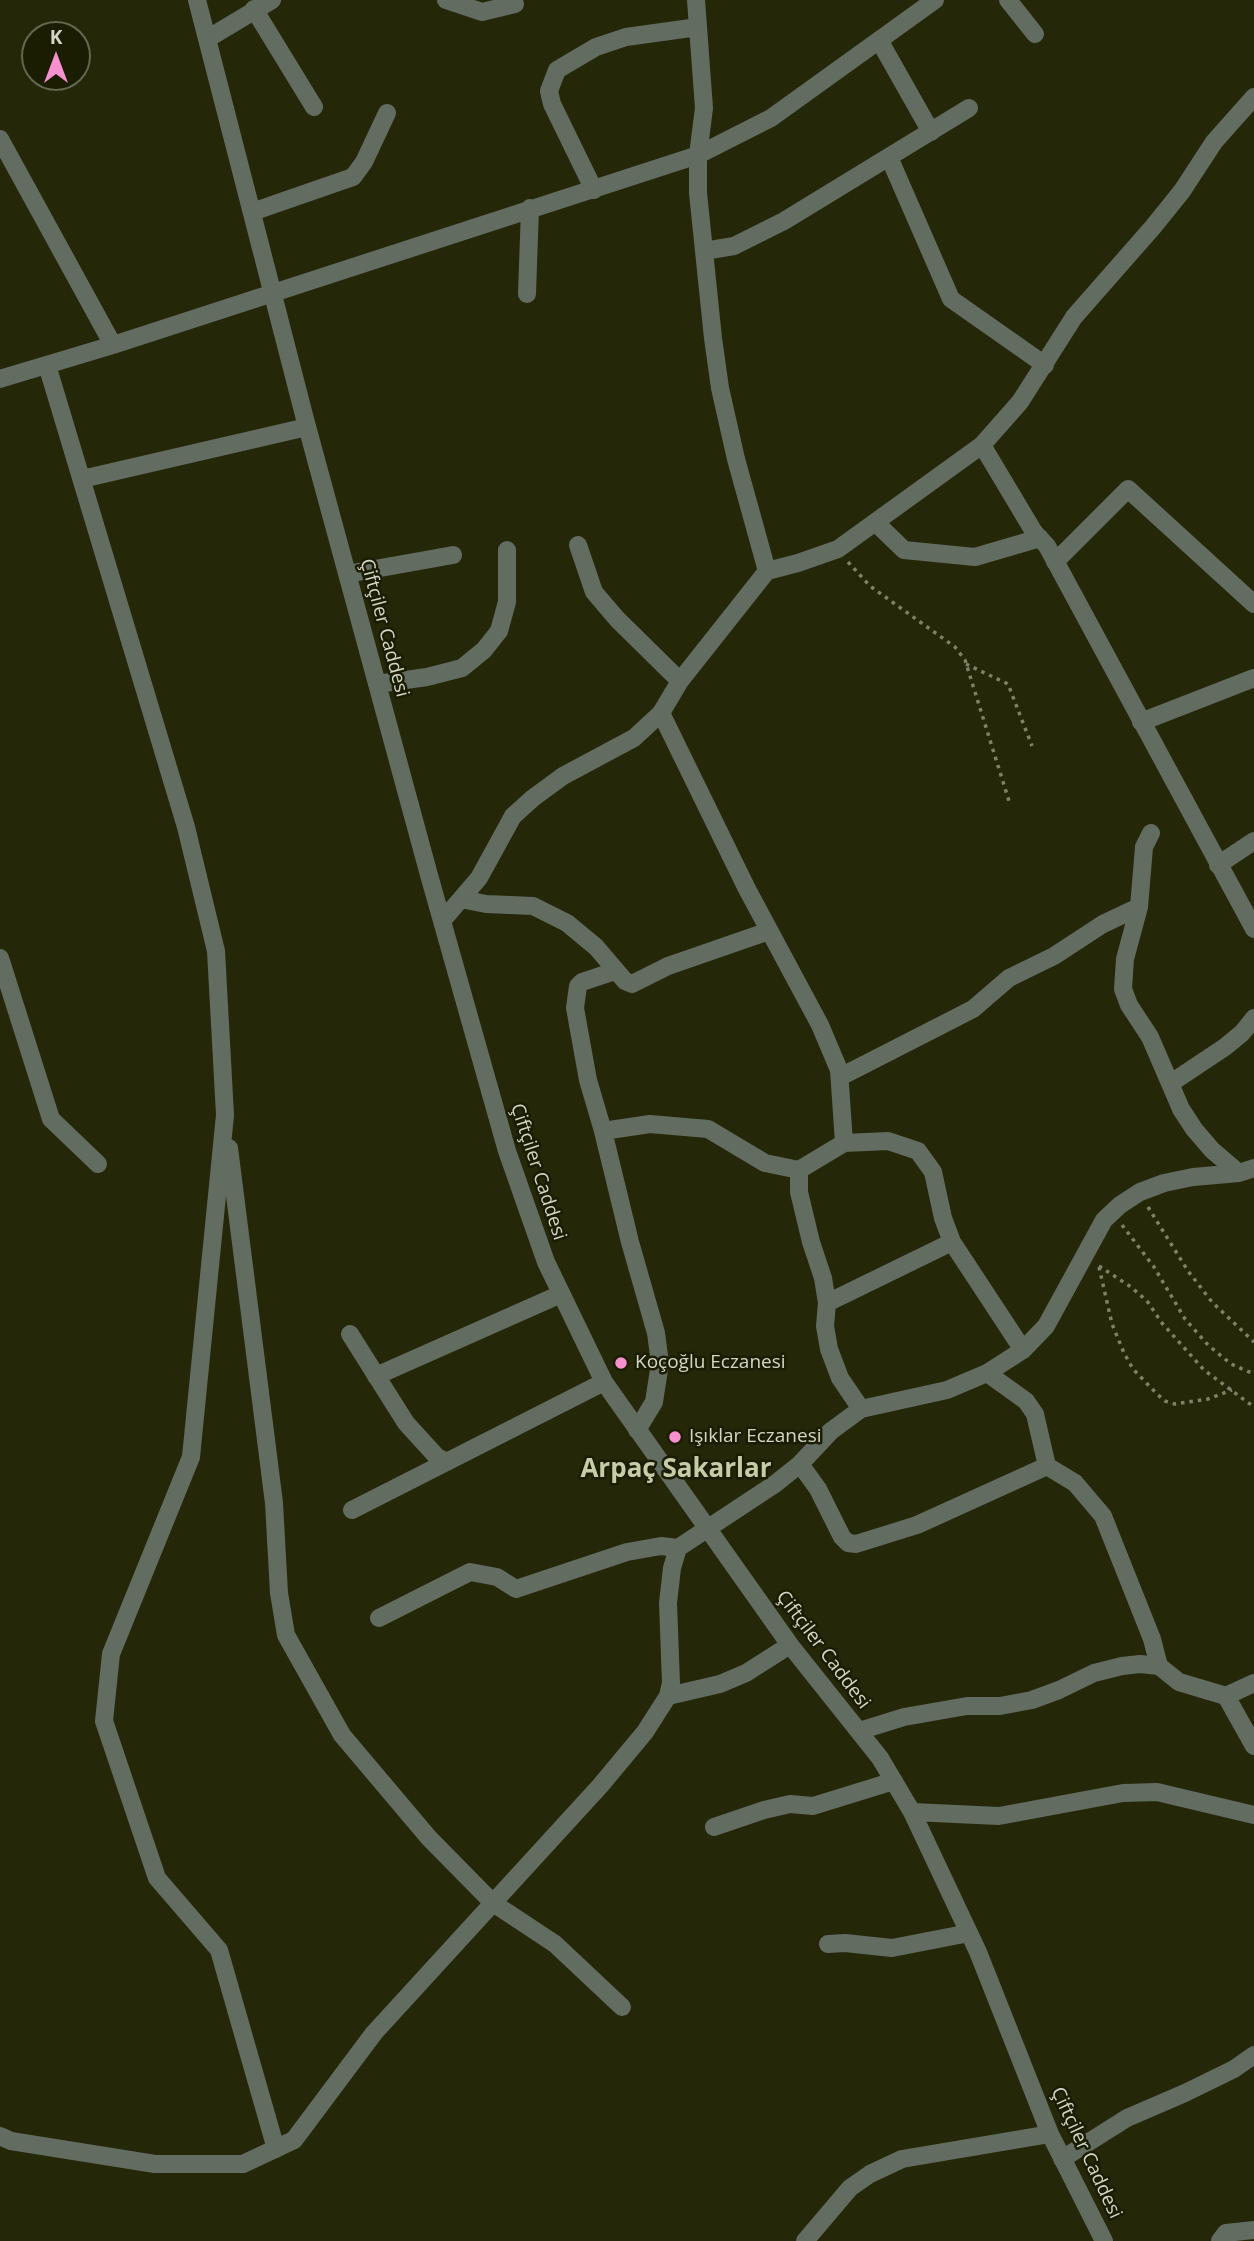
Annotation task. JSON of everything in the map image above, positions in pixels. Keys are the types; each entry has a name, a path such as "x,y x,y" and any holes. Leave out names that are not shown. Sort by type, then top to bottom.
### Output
{"street":[{"name":"Çiftçiler Caddesi","path":"197,0 307,428 442,921 507,1151 546,1262 604,1382 790,1645 827,1695 880,1758 912,1812 969,1933 1050,2134 1104,2241"},
{"path":"207,39 272,0"},
{"path":"446,0 482,12 515,4"},
{"path":"696,0 704,108 698,155 698,193 720,388 736,459 767,571"},
{"path":"0,379 273,294 698,155 771,118 934,0"},
{"path":"1008,0 1035,34"},
{"path":"254,9 314,107"},
{"path":"594,190 552,104 549,91 557,70 596,47 626,37 698,27"},
{"path":"879,40 931,132"},
{"path":"442,921 479,878 513,816 563,776 634,738 661,713 680,681 767,571 838,549 982,446 1001,427 1045,365 1074,317 1160,218 1182,191 1214,142 1254,97"},
{"path":"704,251 734,246 784,221 969,108"},
{"path":"251,212 353,177 364,162 387,113"},
{"path":"0,139 113,345"},
{"path":"889,157 951,299 1045,365"},
{"path":"527,294 530,208"},
{"path":"47,365 186,827 216,951 225,1115 274,1503 279,1593 286,1634 342,1735 429,1838 493,1903 555,1944 622,2007"},
{"path":"82,480 307,428"},
{"path":"982,446 1055,562 1254,929"},
{"path":"1055,562 1128,489 1254,604"},
{"path":"875,522 905,550 975,557 1040,538"},
{"path":"578,545 594,592 617,619 680,681"},
{"path":"377,684 426,677 462,668 484,650 499,631 507,602 507,550"},
{"path":"347,574 453,555"},
{"path":"1141,722 1254,678"},
{"path":"661,713 769,931 820,1025 839,1070 844,1143"},
{"path":"1152,833 1144,846 1139,907 1125,959 1124,989 1129,1005 1150,1037 1181,1108 1194,1129 1212,1150 1246,1170"},
{"path":"1218,864 1254,841"},
{"path":"461,898 486,904 533,906 567,923 596,947 625,981 632,984 668,966 769,931"},
{"path":"839,1077 973,1009 1009,978 1054,957 1103,924 1139,907"},
{"path":"0,958 51,1119 99,1164"},
{"path":"615,971 582,982 578,986 575,1008 588,1080 656,1333 660,1363 654,1402 637,1430"},
{"path":"1171,1083 1225,1047 1254,1017"},
{"path":"225,1115 191,1457 111,1654 104,1721 157,1878 219,1950 276,2148"},
{"path":"603,1131 650,1124 708,1129 765,1163 799,1170 844,1143 888,1141 919,1152 933,1172 943,1217 952,1242 1023,1350"},
{"path":"799,1170 799,1192 823,1278 829,1349 840,1378 860,1409"},
{"path":"379,1618 470,1572 497,1577 516,1589 627,1552 661,1546 678,1548 775,1484 800,1464 831,1431 860,1409 947,1390 987,1373 1023,1350 1046,1326 1092,1260 1104,1220 1140,1192 1164,1183 1246,1170"},
{"path":"827,1303 952,1242"},
{"path":"376,1377 561,1294"},
{"path":"350,1334 405,1423 437,1457 447,1462"},
{"path":"987,1373 1026,1401 1035,1414 1047,1466 1075,1483 1103,1517 1152,1639 1159,1666"},
{"path":"352,1510 604,1382"},
{"path":"800,1464 818,1489 842,1537 848,1543 856,1544 917,1525 1047,1466"},
{"path":"0,2136 11,2141 155,2164 243,2164 294,2140 374,2033 600,1786 645,1732 668,1696 671,1683 668,1603 672,1569 678,1548"},
{"path":"668,1696 720,1684 746,1673 790,1645"},
{"path":"859,1731 905,1717 967,1706 1000,1706 1032,1700 1094,1673 1122,1666 1159,1666 1179,1682 1226,1696 1254,1683"},
{"path":"1226,1696 1254,1746"},
{"path":"714,1827 764,1810 790,1804 813,1806 894,1782"},
{"path":"912,1812 999,1816 1124,1793 1157,1792 1254,1815"},
{"path":"828,1944 892,1948 969,1933"},
{"path":"1062,2159 1127,2118 1234,2069 1254,2055"},
{"path":"805,2241 850,2188 870,2174 902,2159 1050,2134"},
{"path":"1220,2241 1226,2233 1254,2231"}],"path":[{"path":"838,549 870,586 955,647 966,664 1009,801"},
{"path":"966,664 1008,684 1032,746"},
{"path":"1140,1192 1188,1271 1212,1302 1254,1342"},
{"path":"1112,1212 1159,1275 1185,1319 1208,1345 1231,1364 1254,1374"},
{"path":"1092,1260 1124,1353 1133,1369 1151,1389 1165,1401 1175,1404 1208,1399 1232,1390"},
{"path":"1092,1260 1147,1301 1187,1353 1204,1370 1254,1407"}],"place":[{"name":"Koçoğlu Eczanesi","path":"621,1363"},
{"name":"Işıklar Eczanesi","path":"675,1437"}],"district":[{"name":"Arpaç Sakarlar","path":"676,1470"}]}
